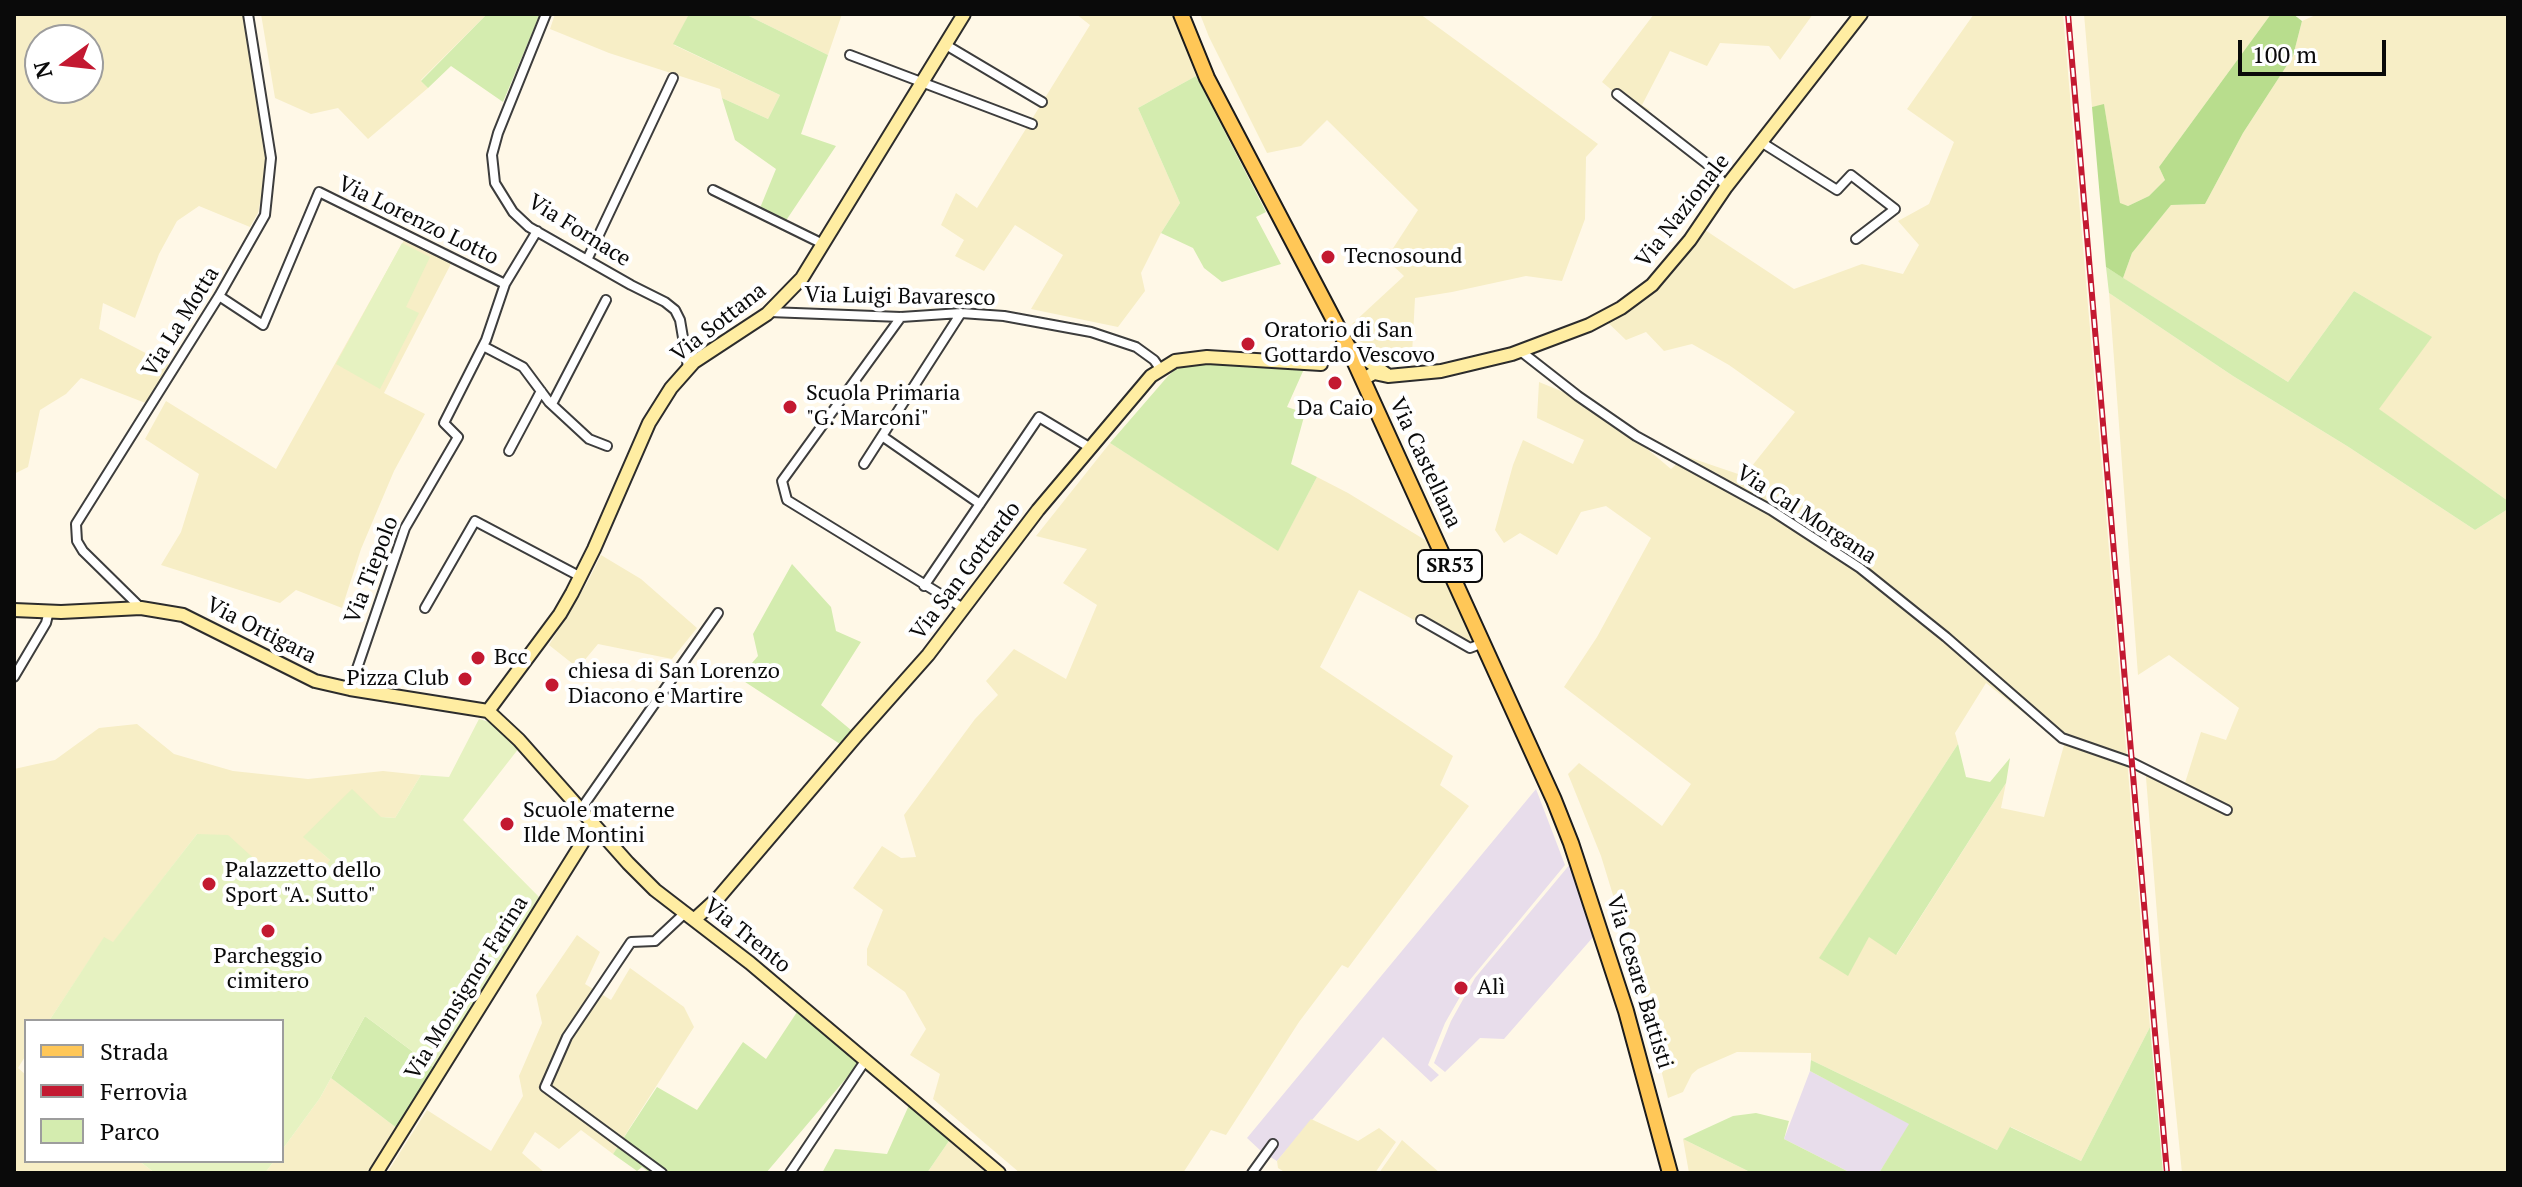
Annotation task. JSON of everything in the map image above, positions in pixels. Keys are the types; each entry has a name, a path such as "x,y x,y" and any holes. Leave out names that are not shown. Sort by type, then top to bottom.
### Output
{"main road":[{"name":"Via Castellana","path":"1181,14 1207,78 1347,345 1557,807"},
{"name":"Via Cesare Battisti","path":"1557,807 1622,996 1670,1173"}],"street":[{"name":"Via La Motta","path":"141,608 83,551 77,541 76,524 219,296 265,215 271,158 248,14"},
{"name":"Via Fornace","path":"546,14 498,133 492,155 495,183 513,212 537,231 675,310 680,320 688,367"},
{"name":"Via Sottana","path":"488,711 560,614 581,577 649,423 671,388 688,367 769,312 802,278 964,14"},
{"name":"Via Nazionale","path":"1363,379 1374,373 1388,376 1441,371 1512,354 1589,325 1621,308 1652,285 1690,240 1726,187 1861,14"},
{"path":"946,45 1042,102"},
{"path":"850,55 1032,124"},
{"path":"587,260 673,78"},
{"path":"1617,94 1711,167 1726,187"},
{"path":"1761,142 1837,190 1851,175 1895,209 1856,239"},
{"path":"713,190 823,244"},
{"name":"Via Lorenzo Lotto","path":"219,296 263,325 319,192 505,284"},
{"name":"Via Tiepolo","path":"350,689 405,528 458,437 444,423 483,346 505,284 537,231"},
{"path":"552,404 606,300"},
{"name":"Via Luigi Bavaresco","path":"769,312 901,317 961,313 1004,316 1091,332 1136,347 1154,360 1161,370"},
{"path":"864,464 961,313"},
{"path":"901,317 782,481 787,500 963,608"},
{"path":"1347,345 1388,376"},
{"path":"483,346 523,367 552,404 589,439 607,446"},
{"name":"Via Cal Morgana","path":"1512,354 1523,353 1636,436 1771,510 1860,568 1946,637 2062,738 2131,762 2227,810"},
{"name":"Via San Gottardo","path":"691,916 719,897 892,697 1089,447 1135,394 1161,370 1175,361 1207,357 1321,364"},
{"path":"509,451 541,391"},
{"path":"924,586 1039,417 1089,447"},
{"path":"882,436 980,504"},
{"path":"425,608 475,521 581,577"},
{"name":"Via Ortigara","path":"14,610 141,608 183,615 212,627 301,675 327,684 488,711"},
{"path":"14,677 46,623 49,611"},
{"path":"581,809 718,613"},
{"path":"1421,620 1470,648 1484,643"},
{"name":"Via Trento","path":"488,711 514,734 642,878 999,1173"},
{"name":"Via Monsignor Farina","path":"376,1173 594,824"},
{"path":"662,1173 545,1087 567,1037 631,942 655,941 691,916"},
{"path":"790,1173 865,1061"},
{"path":"1252,1173 1273,1144"}],"shaded area":[{"path":"14,14 246,14 260,100 267,170 258,213 250,227 199,206 177,221 159,254 135,318 103,303 99,329 169,365 148,404 81,378 66,394 40,410 28,467 14,474"},
{"path":"261,14 487,14 421,80 428,88 368,139 338,108 311,114 275,98"},
{"path":"555,14 689,14 674,45 780,95 768,119 722,98 720,89 609,53 550,29"},
{"path":"745,14 842,14 828,55"},
{"path":"1076,14 1173,14 1196,76 1138,108 1180,203 1141,273 1145,291 1118,327 1031,309 1063,255 1015,225 984,271 955,256 964,240 941,225 956,193 977,208 1090,25"},
{"path":"1200,14 1420,14 1598,144 1586,157 1585,219 1562,281 1526,276 1415,298 1412,354 1383,352 1359,341 1352,324 1404,276 1386,259 1418,210 1327,120 1301,146 1267,153"},
{"path":"1654,14 1813,14 1780,60 1769,46 1720,43 1707,66 1670,51 1642,105 1650,110 1643,116 1602,82"},
{"path":"1974,14 2063,14 2150,1027 2081,1161 2011,1127 1997,1150 1811,1060 1811,1053 1737,1052 1698,1069 1683,1092 1668,1098 1640,983 1601,856 1568,774 1579,763 1662,826 1691,784 1564,687 1597,637 1651,538 1606,506 1581,512 1557,555 1520,533 1504,543 1495,530 1523,440 1573,464 1584,440 1537,418 1539,382 1595,405 1671,469 1685,456 1744,476 1795,412 1729,365 1692,344 1664,351 1646,332 1626,340 1602,317 1642,292 1705,230 1794,289 1862,264 1903,274 1919,245 1898,221 1929,204 1954,142 1907,109","holes":["1986,683 2064,745 2044,817 2001,808 2006,783 1897,954 1869,936 1849,973 1820,957 1958,744 1955,733"]},
{"path":"2084,14 2271,14 2159,167 2165,180 2149,196 2128,206 2120,204 2104,105 2092,107"},
{"path":"2318,14 2508,14 2508,501 2378,409 2431,337 2354,291 2288,382 2123,278 2132,253 2171,205 2205,204 2243,133 2293,56 2302,21"},
{"path":"407,235 454,258 384,393 425,414 394,471 361,549 342,608 296,590 280,603 161,565 181,532 199,474 145,439 166,401 276,469"},
{"path":"2109,293 2475,530 2508,509 2508,1173 2182,1173 2145,765 2185,783 2201,732 2226,740 2239,708 2169,655 2138,675"},
{"path":"1110,443 1278,550 1317,477 1430,543 1475,639 1460,645 1359,590 1320,667 1453,756 1440,785 1469,806 1348,968 1342,965 1299,1022 1226,1135 1211,1130 1183,1173 1020,1173 933,1099 940,1074 910,1055 926,1029 905,992 867,965 867,949 883,910 853,888 882,846 901,858 916,857 904,815 975,719 998,695 986,681 1014,649 1066,679 1097,605 1063,583 1087,549 1036,536"},
{"path":"601,555 641,579 697,628 672,659 598,644 578,668 549,645"},
{"path":"137,724 174,754 233,771 308,779 383,771 421,775 395,818 381,817 304,837 331,861 323,870 271,874 197,834 113,943 104,938 50,1019 24,1019 24,1058 18,1068 24,1073 24,1163 142,1163 155,1173 14,1173 14,769 55,760 99,728"},
{"path":"1542,787 1601,928 1504,1039 1480,1038 1445,1072 1434,1063 1451,1021 1475,978 1571,863"},
{"path":"1536,789 1565,865 1469,981 1445,1023 1428,1065 1439,1075 1431,1082 1383,1037 1277,1161 1262,1152 1247,1138"},
{"path":"577,935 600,952 585,984 611,1000 630,968 684,1007 694,1027 613,1154 581,1130 559,1149 535,1132 522,1153 545,1173 387,1173 427,1110 491,1151 523,1096 519,1076 542,1023 536,995"},
{"path":"1810,1071 1910,1124 1879,1173 1851,1173 1784,1139"},
{"path":"331,1078 398,1129 369,1173 265,1173 272,1163 284,1163 284,1147"},
{"path":"1311,1119 1358,1141 1379,1128 1396,1142 1375,1173 1286,1173 1278,1168 1277,1161"},
{"path":"951,1138 992,1173 927,1173"},
{"path":"1683,1139 1752,1173 1689,1173"},
{"path":"1402,1140 1440,1173 1379,1173"}],"green space":[{"path":"487,14 540,14 503,102 451,66 428,88 421,81"},
{"path":"689,14 745,14 828,55 801,134 836,146 783,225 760,208 776,169 735,140 722,98 768,119 780,95 673,44"},
{"path":"2271,14 2293,14 2302,21 2293,56 2243,133 2205,204 2171,205 2132,253 2123,278 2106,267 2092,107 2104,104 2120,203 2128,206 2149,196 2165,180 2159,167"},
{"path":"1196,76 1266,212 1256,217 1281,264 1222,282 1204,268 1193,248 1161,233 1180,203 1138,108"},
{"path":"402,243 430,257 406,307 419,313 380,389 336,364"},
{"path":"2106,267 2288,382 2354,291 2432,337 2379,409 2508,501 2508,509 2475,530 2109,293"},
{"path":"1222,363 1304,369 1287,407 1305,413 1291,464 1317,477 1278,551 1110,443 1179,366"},
{"path":"792,564 831,607 836,631 861,642 821,705 851,730 840,744 739,678 758,656 753,634"},
{"path":"479,719 490,722 519,748 463,820 541,899 436,1069 365,1016 320,1098 284,1147 284,1019 50,1019 104,937 113,942 197,834 228,835 271,874 323,870 330,860 303,837 352,789 381,817 395,818 421,775 449,777"},
{"path":"1958,744 1966,777 1990,782 2010,758 2006,783 1896,955 1869,937 1848,976 1819,958"},
{"path":"797,1012 860,1062 766,1173 650,1173 642,1167 637,1171 613,1154 657,1087 697,1110 743,1042 766,1059"},
{"path":"365,1016 436,1069 398,1129 331,1078"},
{"path":"2150,1027 2163,1173 1879,1173 1909,1124 1810,1071 1811,1060 1997,1150 2010,1127 2081,1161"},
{"path":"910,1103 951,1138 927,1173 822,1173 835,1149 887,1154"},
{"path":"1756,1113 1789,1121 1784,1139 1851,1173 1752,1173 1683,1139 1733,1116"},
{"path":"142,1163 272,1163 265,1173 155,1173"}],"railway":[{"path":"2068,14 2167,1173"}],"place":[{"name":"Tecnosound","path":"1328,257"},
{"name":"Oratorio di San Gottardo Vescovo","path":"1248,344"},
{"name":"Da Caio","path":"1335,383"},
{"name":"Scuola Primaria \"G. Marconi\"","path":"790,407"},
{"name":"Bcc","path":"478,658"},
{"name":"Pizza Club","path":"465,679"},
{"name":"chiesa di San Lorenzo Diacono e Martire","path":"552,685"},
{"name":"Scuole materne Ilde Montini","path":"507,824"},
{"name":"Palazzetto dello Sport \"A. Sutto\"","path":"209,884"},
{"name":"Parcheggio cimitero","path":"268,931"},
{"name":"Alì","path":"1461,988"}]}
